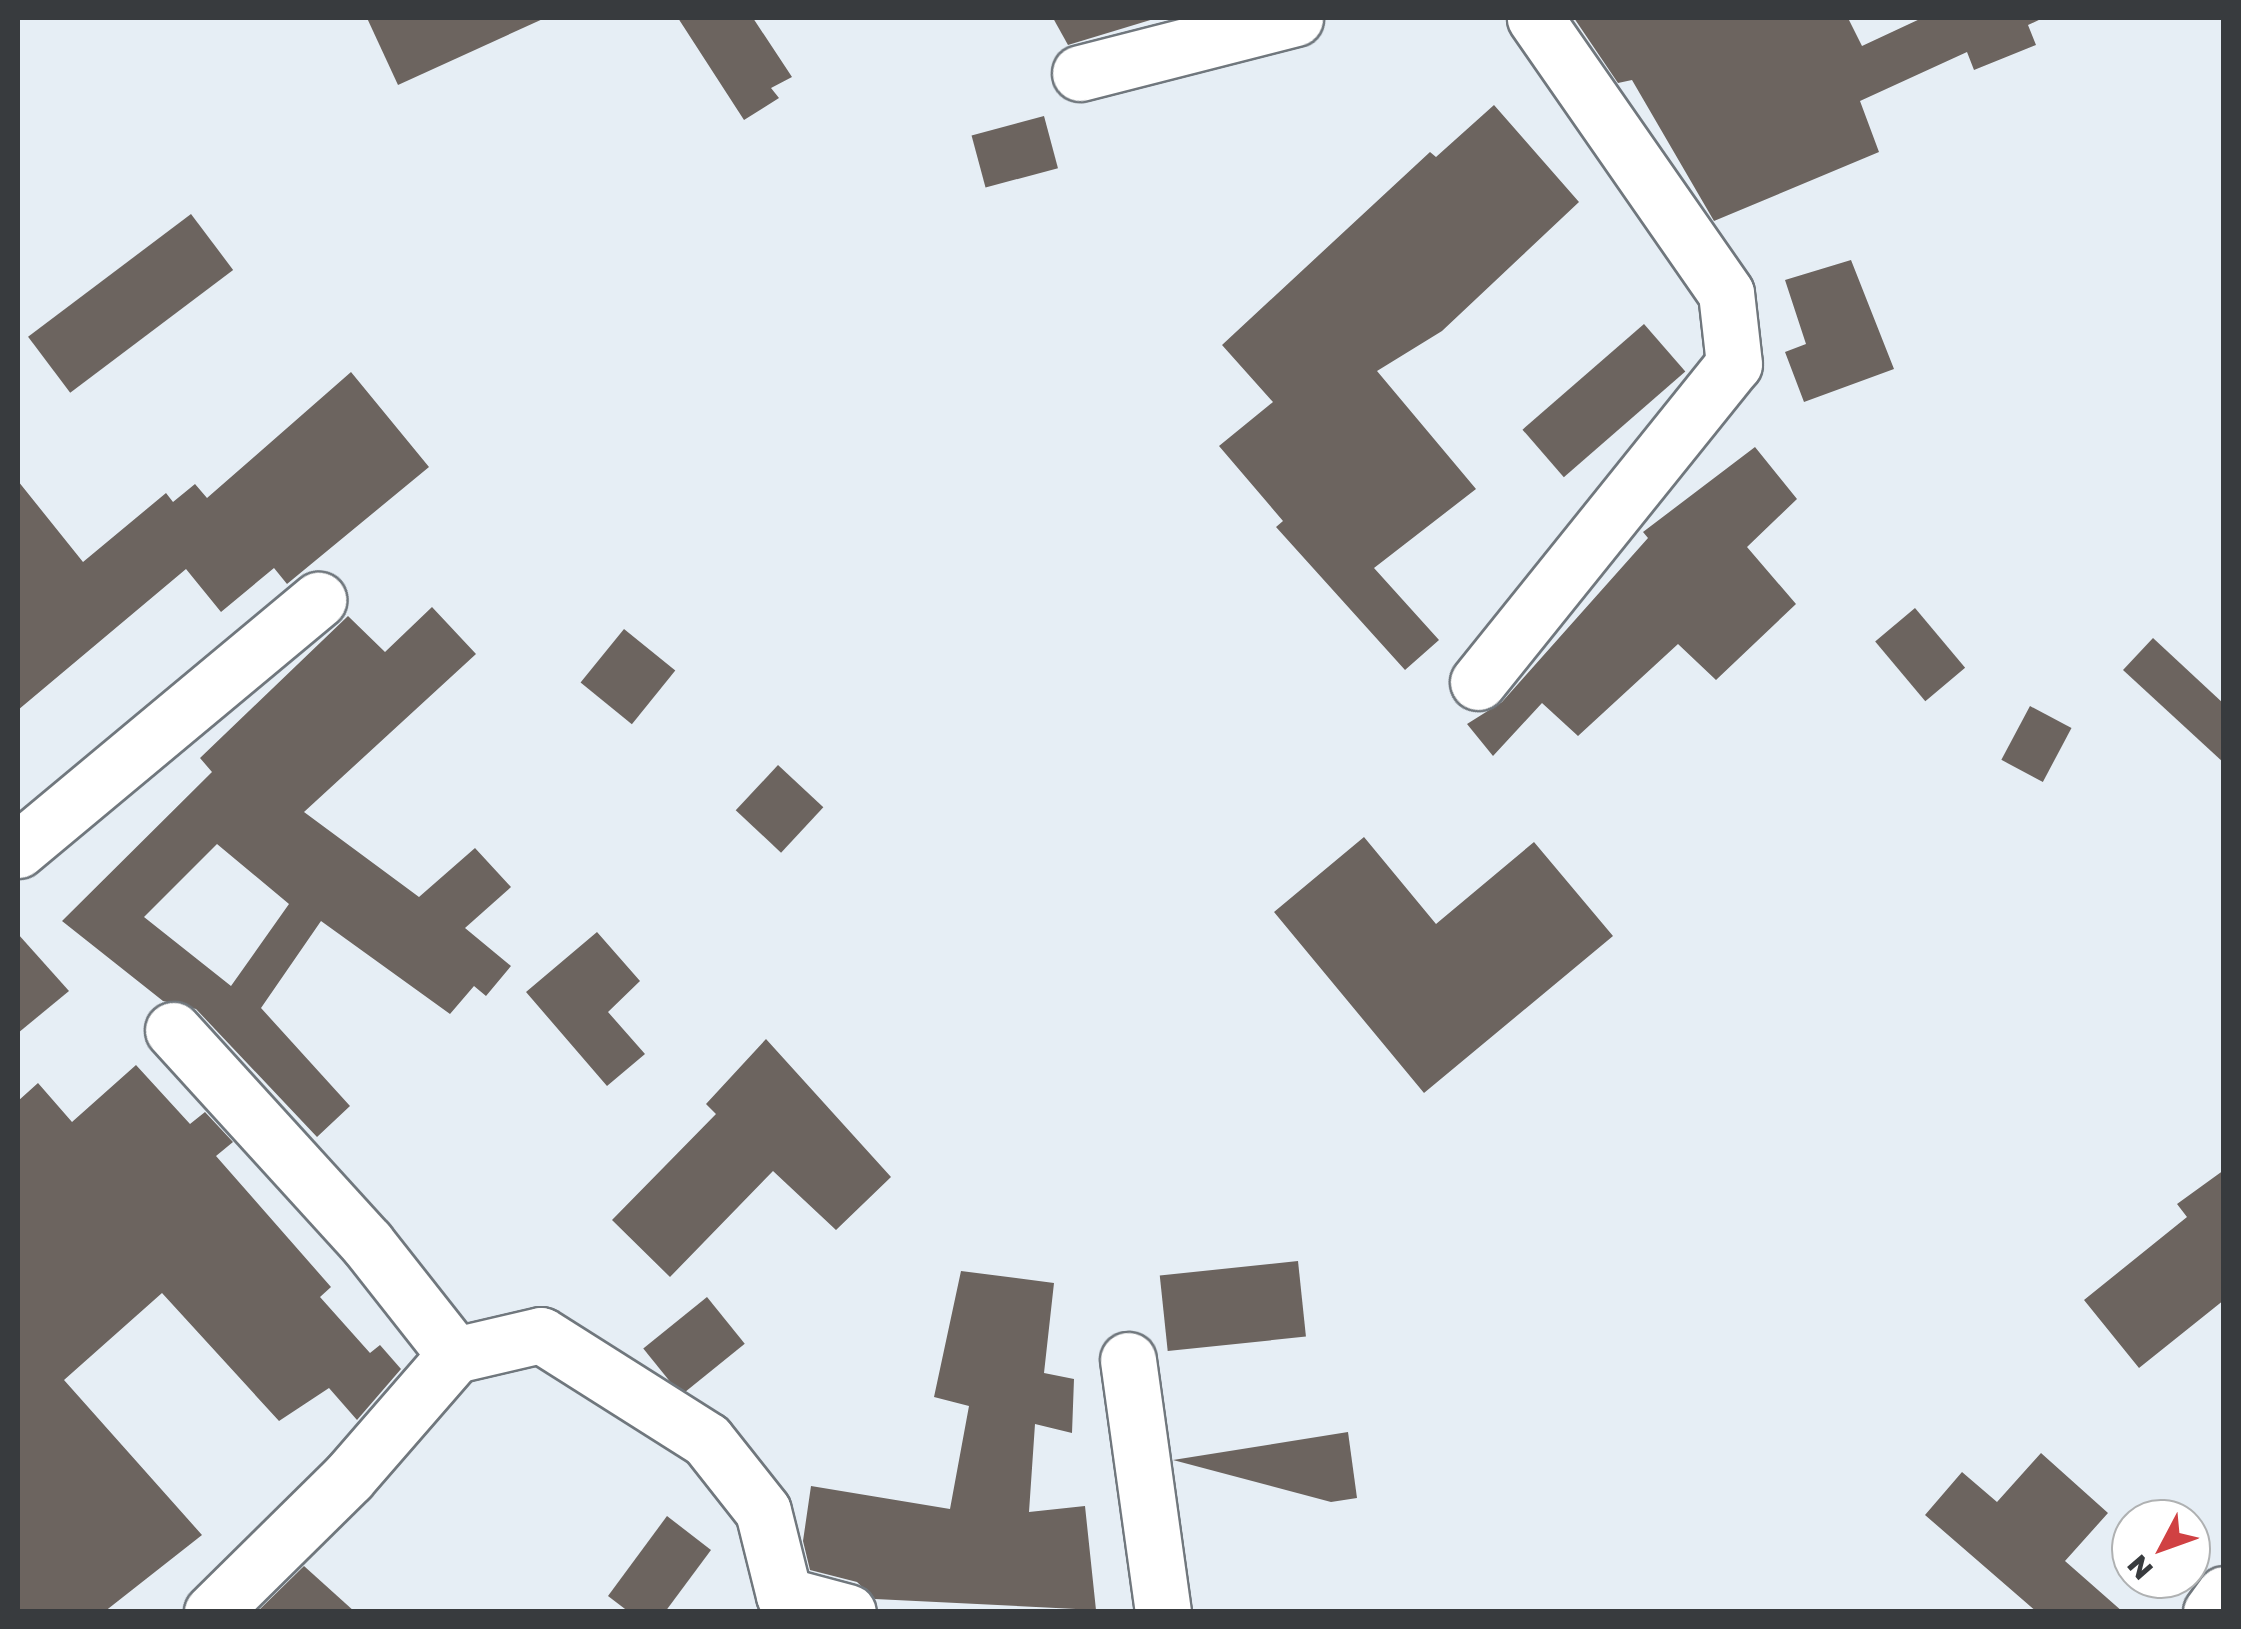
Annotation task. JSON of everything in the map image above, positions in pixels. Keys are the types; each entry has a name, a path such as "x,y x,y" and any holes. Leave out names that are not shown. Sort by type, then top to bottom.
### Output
{"street":[{"path":"1080,73 1294,18"},
{"path":"1478,682 1734,364 1726,293 1535,18"},
{"path":"22,838 318,600"},
{"path":"173,1030 455,1355"},
{"path":"212,1612 348,1478 455,1355 541,1335 650,1398 739,1472 763,1512 784,1595 848,1612"},
{"path":"1128,1360 1163,1612"},
{"path":"2211,1612 2224,1594"}],"building":[{"path":"367,18 545,18 398,85"},
{"path":"678,18 753,18 792,77 771,88 779,98 744,120"},
{"path":"1053,18 1157,18 1068,45"},
{"path":"1574,18 1848,18 1862,46 1922,18 2043,18 2028,25 2036,45 1974,70 1967,52 1860,101 1879,152 1714,221 1632,80 1618,83"},
{"path":"1494,105 1579,202 1442,331 1377,371 1476,489 1374,568 1439,640 1405,670 1276,527 1283,521 1219,446 1273,402 1222,345 1430,152 1436,157"},
{"path":"1044,116 1058,168 986,188 972,135"},
{"path":"191,214 233,270 70,393 28,337"},
{"path":"1851,260 1894,369 1804,402 1785,352 1806,344 1785,280"},
{"path":"1644,324 1685,372 1564,477 1522,430"},
{"path":"351,372 429,467 287,584 274,568 221,612 186,569 18,710 18,481 83,562 166,493 173,502 195,484 207,498"},
{"path":"1755,447 1797,499 1747,547 1796,604 1716,680 1678,644 1578,736 1542,703 1493,756 1467,724 1502,702 1648,538 1643,532"},
{"path":"432,607 476,654 304,812 419,897 475,848 511,887 465,928 511,966 486,996 474,986 450,1014 321,921 261,1008 350,1106 317,1137 196,1009 163,1001 62,921 212,772 200,758 348,616 385,652","holes":["217,844 289,904 231,986 144,917"]},
{"path":"1915,608 1965,668 1925,701 1875,641"},
{"path":"624,629 675,671 632,724 581,683"},
{"path":"2153,638 2224,704 2224,763 2123,670"},
{"path":"2030,706 2071,728 2043,782 2001,760"},
{"path":"778,765 823,807 781,853 736,810"},
{"path":"1364,837 1436,924 1534,842 1613,936 1424,1093 1274,912"},
{"path":"597,932 640,981 608,1012 645,1054 607,1086 526,992"},
{"path":"18,934 69,991 18,1033"},
{"path":"766,1039 891,1177 836,1230 773,1171 670,1277 612,1220 716,1114 706,1104"},
{"path":"136,1065 190,1124 205,1112 233,1142 216,1156 331,1287 320,1297 370,1353 380,1345 401,1369 357,1420 329,1388 279,1421 162,1293 64,1380 202,1535 104,1612 18,1612 18,1101 38,1083 72,1122"},
{"path":"2224,1170 2224,1300 2139,1368 2084,1300 2187,1217 2177,1204"},
{"path":"1298,1261 1306,1337 1168,1351 1160,1276"},
{"path":"961,1271 1054,1283 1044,1373 1074,1379 1072,1433 1035,1424 1029,1512 1085,1506 1096,1610 875,1599 857,1582 810,1570 803,1541 811,1486 950,1509 969,1406 934,1397"},
{"path":"707,1297 745,1344 681,1395 643,1349"},
{"path":"1348,1432 1357,1498 1331,1502 1173,1460"},
{"path":"2041,1453 2108,1513 2065,1561 2123,1612 2037,1612 1925,1515 1962,1472 1997,1502"},
{"path":"667,1516 711,1550 665,1612 629,1612 608,1596"},
{"path":"304,1566 355,1612 257,1612"}]}
